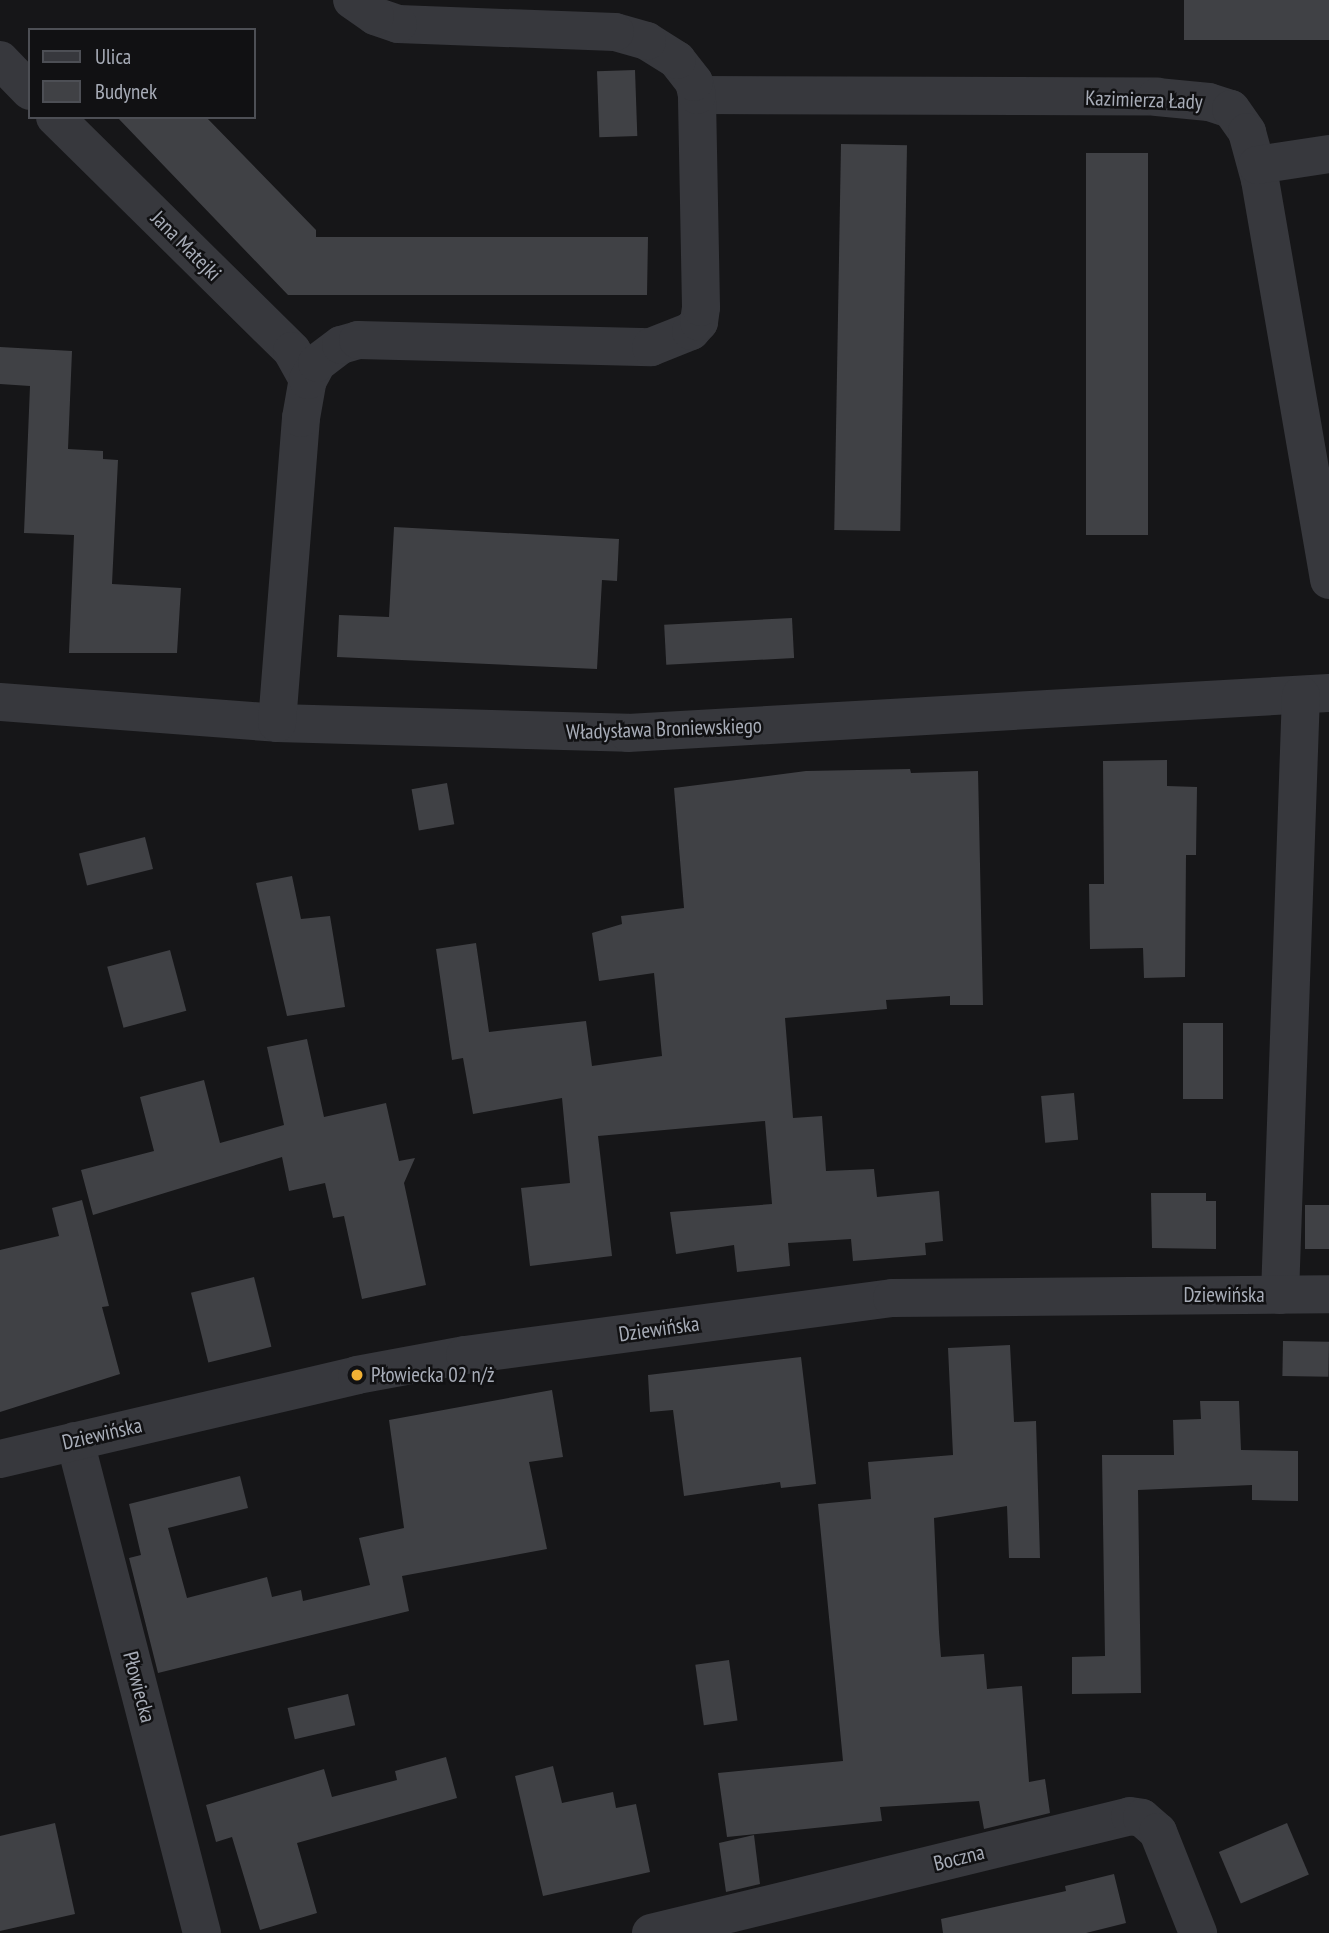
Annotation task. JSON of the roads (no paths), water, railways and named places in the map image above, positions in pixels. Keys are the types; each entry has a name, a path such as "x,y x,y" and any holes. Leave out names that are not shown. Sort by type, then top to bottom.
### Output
{"street":[{"path":"277,723 301,418 308,380 327,354 358,340 651,347 691,331 699,322 701,307 697,95 694,82 677,60 647,41 624,34 398,24 375,16 352,0"},
{"path":"0,60 28,89"},
{"name":"Kazimierza Łady","path":"697,95 1144,97 1222,104 1239,118 1257,165 1329,580"},
{"name":"Jana Matejki","path":"57,119 292,351 308,380"},
{"path":"1257,165 1329,154"},
{"path":"1280,1295 1315,694"},
{"name":"Władysława Broniewskiego","path":"0,702 277,723 628,733 1315,694"},
{"name":"Dziewińska","path":"0,1459 357,1375 465,1355 892,1298 1329,1294"},
{"name":"Płowiecka","path":"75,1441 202,1933"},
{"name":"Boczna","path":"651,1933 1130,1816 1142,1818 1157,1832 1198,1933"}],"place":[{"name":"Płowiecka 02 n/ż","path":"357,1375"}]}
